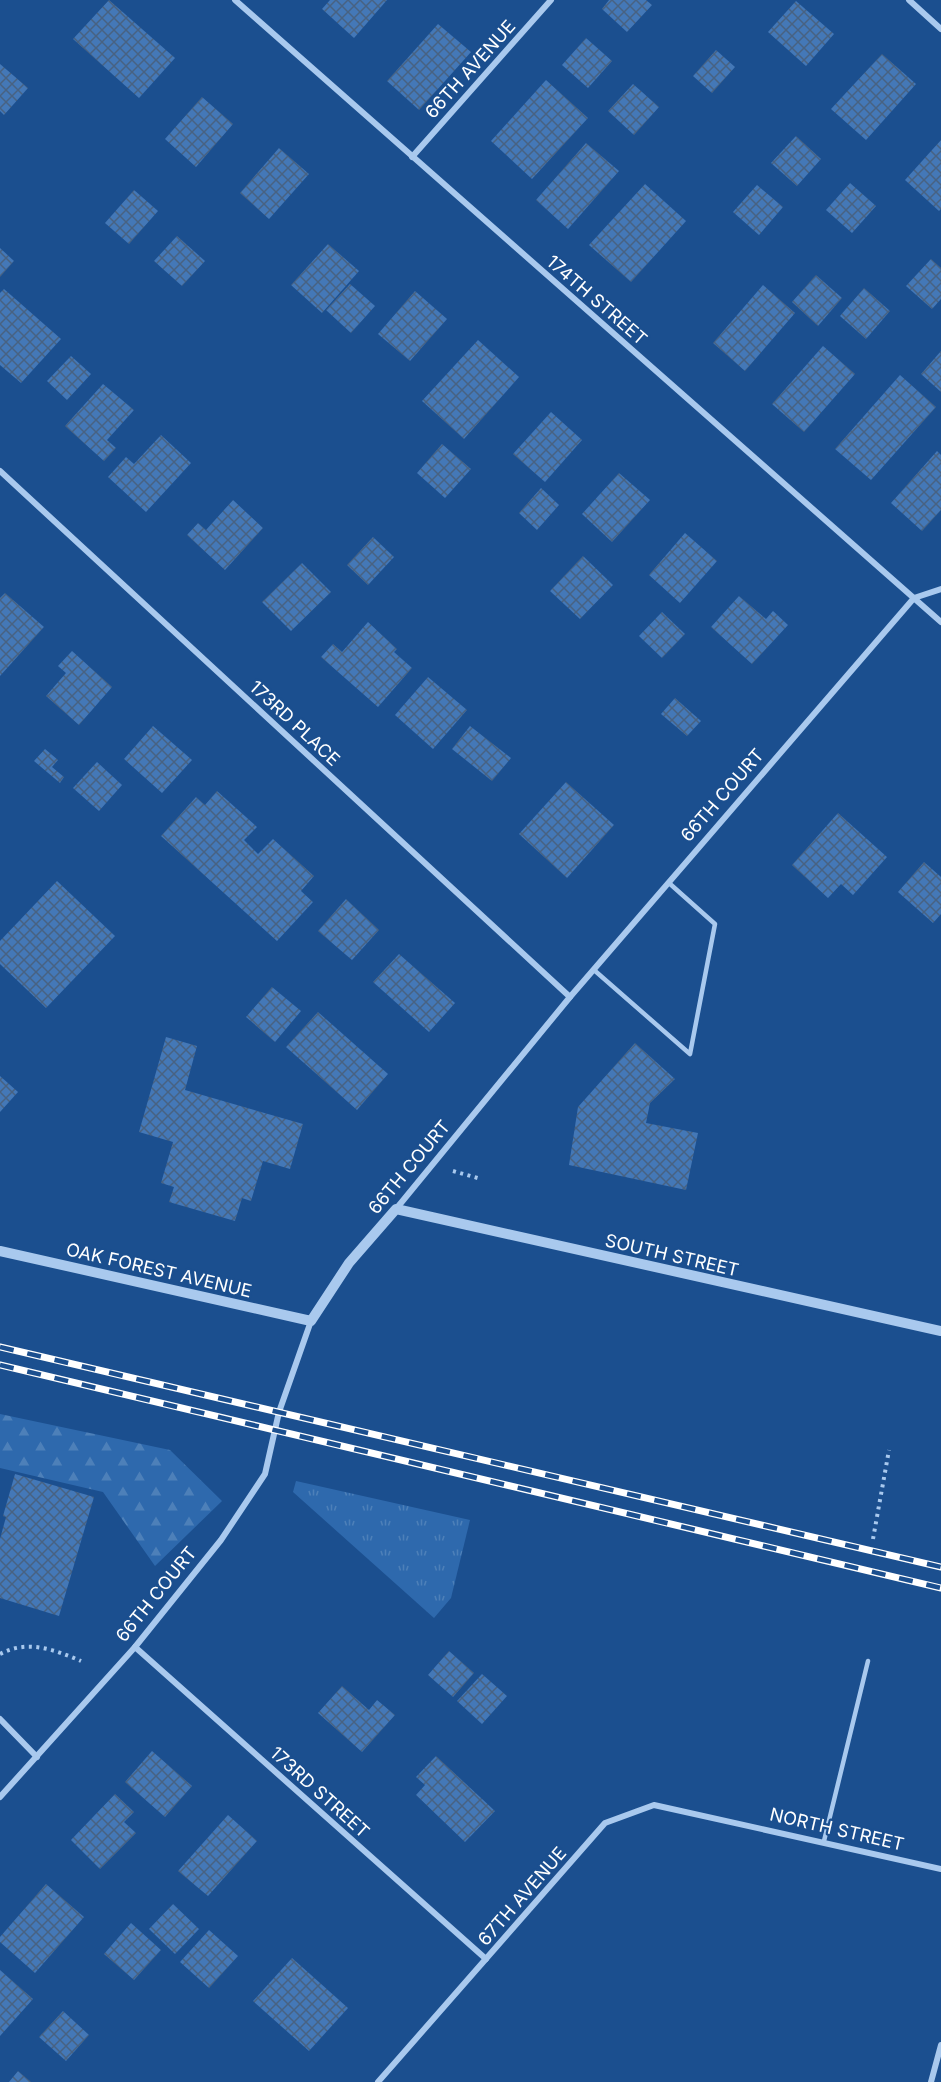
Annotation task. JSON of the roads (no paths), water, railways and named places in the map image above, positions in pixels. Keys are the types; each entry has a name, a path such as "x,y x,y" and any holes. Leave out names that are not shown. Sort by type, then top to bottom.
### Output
{"street":[{"name":"174TH STREET","path":"235,0 941,622"},
{"name":"66TH AVENUE","path":"412,157 551,0"},
{"path":"909,0 941,29"},
{"name":"173RD PLACE","path":"0,471 570,997"},
{"path":"914,598 941,589"},
{"name":"66TH COURT","path":"0,1797 135,1647 221,1540 265,1474 279,1412 311,1321 349,1263 570,997 914,598"},
{"name":"SOUTH STREET","path":"396,1209 941,1331"},
{"name":"OAK FOREST AVENUE","path":"0,1251 311,1321"},
{"name":"173RD STREET","path":"135,1647 486,1959"},
{"path":"0,1719 37,1756"},
{"name":"67TH AVENUE","path":"378,2082 605,1823 654,1805 726,1819"},
{"name":"NORTH STREET","path":"726,1819 941,1869"},
{"path":"931,2082 941,2045"}],"lane":[{"path":"594,970 690,1054 715,924 669,883"},
{"path":"824,1841 868,1661"}],"railway":[{"path":"0,1347 941,1567"},
{"path":"0,1365 941,1588"}]}
